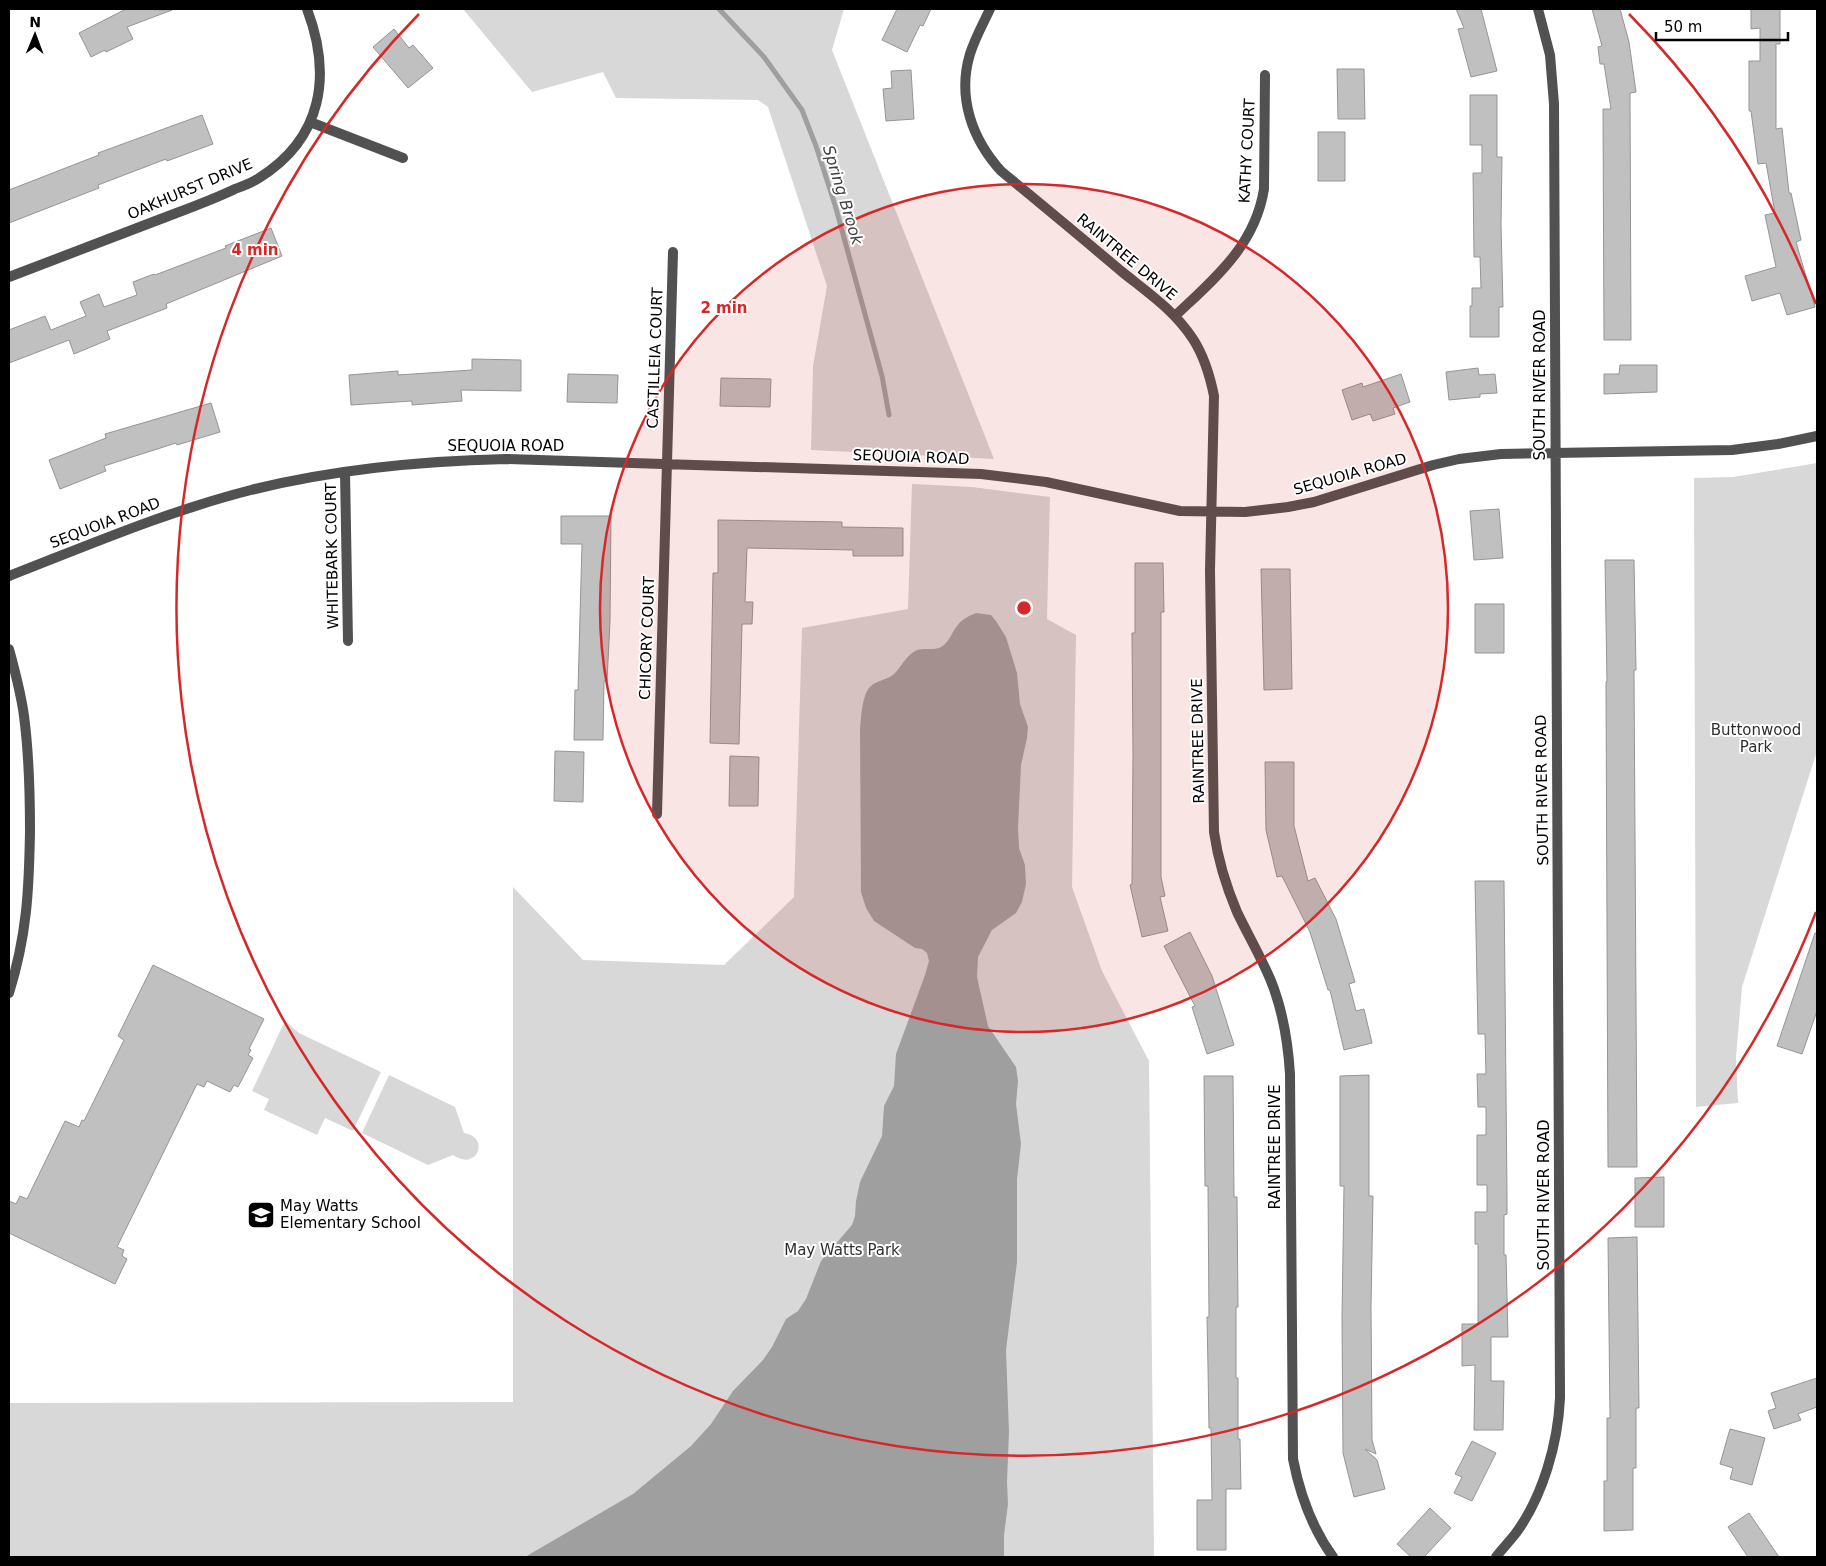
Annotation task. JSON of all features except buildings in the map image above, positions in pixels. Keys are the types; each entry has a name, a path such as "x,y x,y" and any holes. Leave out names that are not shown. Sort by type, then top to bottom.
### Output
{"street":[{"name":"OAKHURST DRIVE","path":"9,277 220,196 258,179 278,164 302,138 315,112 320,82 320,55 307,9"},
{"name":"RAINTREE DRIVE","path":"990,9 970,54 965,96 972,124 987,155 1001,171 1157,299 1175,316 1193,339 1202,356 1214,396 1210,570 1214,832 1220,865 1230,895 1270,979 1278,1000 1285,1032 1290,1074 1293,1459 1299,1488 1314,1526 1333,1557"},
{"name":"SOUTH RIVER ROAD","path":"1496,1557 1517,1532 1539,1489 1553,1448 1559,1414 1554,104 1550,55 1538,9"},
{"name":"KATHY COURT","path":"1175,316 1231,260 1254,225 1261,206 1264,189 1265,75"},
{"path":"310,122 403,158"},
{"name":"CASTILLEIA COURT","path":"667,464 673,252"},
{"name":"SEQUOIA ROAD","path":"9,576 173,513 251,490 312,477 387,466 506,459 981,474 1054,484 1180,511 1245,512 1288,508 1343,495 1415,470 1459,459 1501,454 1555,452 1732,450 1778,444 1817,436"},
{"name":"CHICORY COURT","path":"657,814 667,464"},
{"name":"WHITEBARK COURT","path":"345,472 348,641"},
{"path":"9,649 24,715 30,783 30,885 22,946 9,993"}],"green space":[{"path":"463,9 844,9 832,50 994,459 811,450 813,366 827,286 768,107 758,100 616,98 603,72 532,92"},
{"name":"Buttonwood Park","path":"1817,463 1817,751 1742,987 1736,1057 1738,1103 1696,1107 1694,478 1733,477"},
{"name":"May Watts Park","path":"912,484 972,487 1050,497 1047,619 1076,635 1072,887 1102,971 1149,1061 1154,1557 9,1557 9,1403 513,1402 513,887 583,960 724,965 794,897 802,628 908,609"},
{"path":"285,1021 299,1033 381,1072 353,1131 325,1118 317,1135 264,1110 269,1099 252,1091"},
{"path":"389,1075 455,1107 464,1133 472,1136 479,1146 478,1152 474,1157 461,1159 453,1155 428,1165 362,1133"}],"shaded area":[{"path":"976,613 991,615 1006,637 1017,673 1020,704 1028,727 1021,765 1018,828 1019,848 1025,865 1026,884 1022,902 1016,913 992,930 978,957 977,977 988,1026 1016,1067 1018,1081 1016,1104 1021,1144 1017,1179 1017,1262 1006,1350 1009,1432 1008,1504 1004,1535 1004,1557 525,1557 633,1494 691,1446 711,1424 733,1391 763,1360 786,1319 798,1311 806,1299 821,1261 852,1225 860,1182 882,1136 884,1106 894,1086 896,1054 929,961 927,953 922,949 915,948 874,921 866,908 861,892 860,730 862,706 868,689 871,686 892,676 915,651 938,648 944,645 959,624"}],"waterway":[{"name":"Spring Brook","path":"719,9 764,57 802,110 835,205 882,376 889,415"}],"place":[{"name":"May Watts Elementary School","path":"261,1215"}]}
